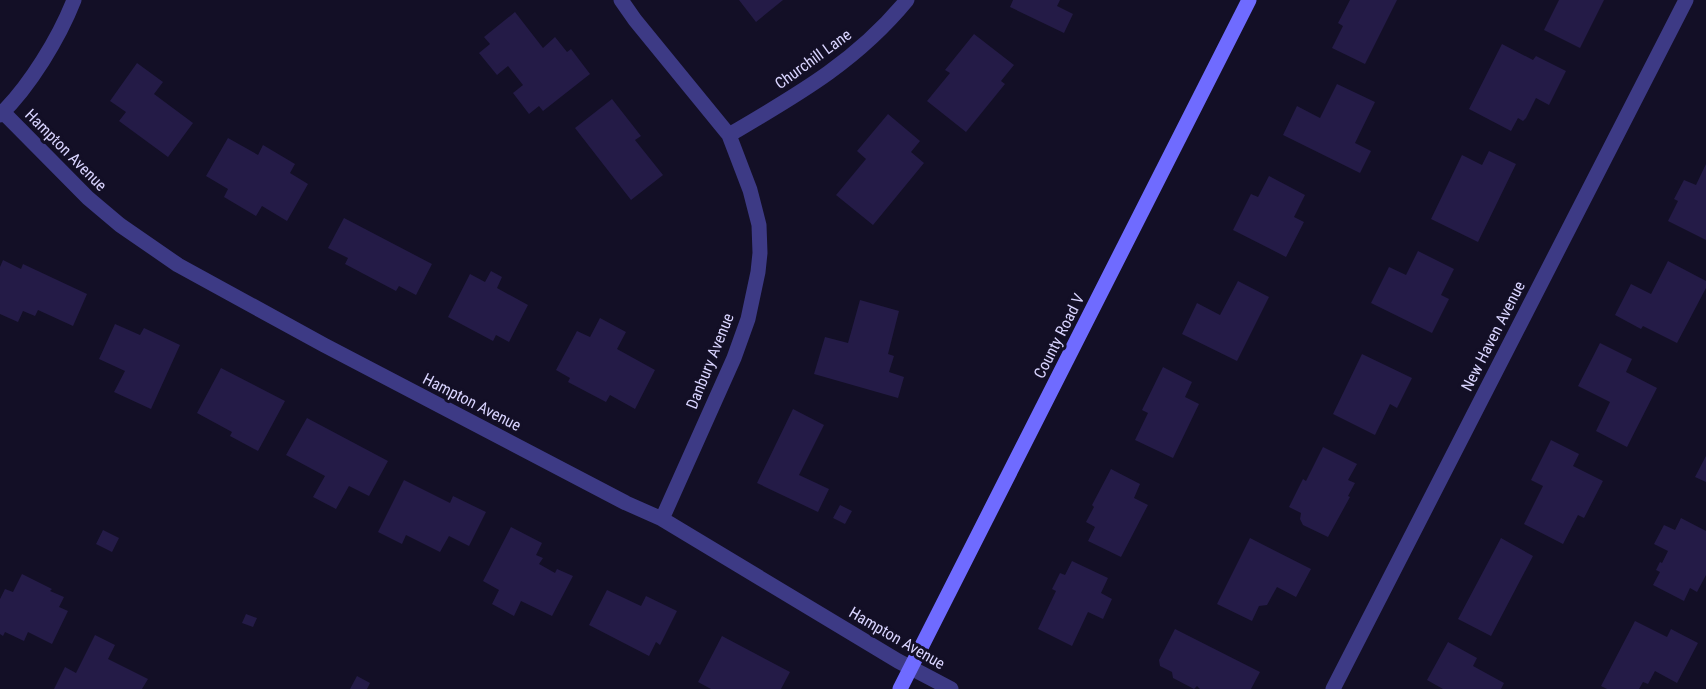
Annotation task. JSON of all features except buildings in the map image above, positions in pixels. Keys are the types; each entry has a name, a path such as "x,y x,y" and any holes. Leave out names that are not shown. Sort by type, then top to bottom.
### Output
{"main road":[{"name":"County Road V","path":"900,689 1249,0"}],"street":[{"path":"1,113 50,49 74,0"},
{"name":"Danbury Avenue","path":"621,0 729,135 750,190 759,225 758,272 748,319 735,358 662,519"},
{"name":"Churchill Lane","path":"729,135 804,91 841,65 878,32 907,0"},
{"name":"New Haven Avenue","path":"1333,689 1686,0"},
{"name":"Hampton Avenue","path":"1,113 88,198 120,225 178,265 324,345 662,519 911,668 951,689"}]}
